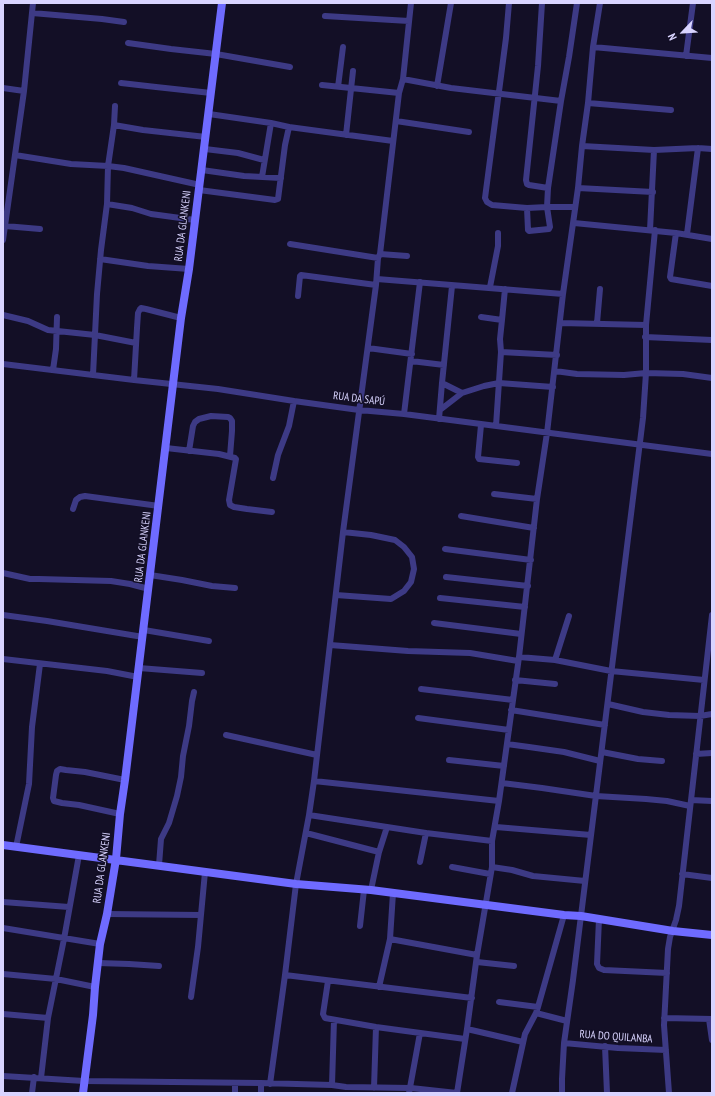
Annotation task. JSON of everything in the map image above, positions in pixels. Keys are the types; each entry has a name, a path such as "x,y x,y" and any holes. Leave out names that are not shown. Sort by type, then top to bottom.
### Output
{"street":[{"path":"3,240 6,200 15,155 24,91 32,3"},
{"name":"RUA DA GLANKENI","path":"83,1093 100,944 107,914 116,859 120,814 126,780 181,318 202,170 222,3"},
{"path":"270,1084 296,884 314,781 343,532 377,282 399,94 403,79 411,3"},
{"path":"437,86 451,3"},
{"path":"508,3 506,38 485,198 487,202 492,205 527,208 575,207"},
{"path":"542,3 538,66 526,180 527,184 529,185 548,188"},
{"path":"527,208 529,231 547,230 550,227 547,207 548,188 576,3"},
{"path":"3,1076 84,1082 332,1085 346,1090 374,1088 388,1091 457,1093 491,870 492,841 496,827 528,586 537,498 547,433 560,322 574,223 593,47 600,3"},
{"path":"686,56 693,3"},
{"path":"32,13 124,22"},
{"path":"325,16 409,21"},
{"path":"128,43 216,54 290,67"},
{"path":"338,86 343,47"},
{"path":"593,47 712,58"},
{"path":"346,135 353,71"},
{"path":"403,79 437,86 561,101"},
{"path":"121,83 211,93"},
{"path":"322,85 399,94"},
{"path":"3,88 24,91"},
{"path":"588,103 672,110"},
{"path":"93,375 96,294 107,204 108,166 114,125 115,106"},
{"path":"209,114 272,123 289,127 393,141"},
{"path":"396,121 470,132"},
{"path":"262,177 272,123"},
{"path":"114,125 206,136"},
{"path":"15,155 71,164 108,166 141,172 199,188 277,200 289,127"},
{"path":"582,146 654,150 698,148 712,149"},
{"path":"204,148 238,153 264,160"},
{"path":"687,234 698,148"},
{"path":"562,1093 564,1043 592,834 643,418 646,373 645,337 652,230 654,150"},
{"path":"202,170 244,176 281,178"},
{"path":"578,188 653,192"},
{"path":"107,204 132,208 152,214 195,220"},
{"path":"574,223 687,234 712,239"},
{"path":"5,226 40,229"},
{"path":"490,288 498,246 498,233"},
{"path":"676,233 670,277 712,286"},
{"path":"290,244 379,256 407,256"},
{"path":"100,259 148,266 189,269"},
{"path":"298,296 301,275 377,282 420,282 452,286 564,294"},
{"path":"404,414 420,282"},
{"path":"439,419 452,286"},
{"path":"496,426 501,352 500,339 505,289"},
{"path":"597,323 600,289"},
{"path":"134,380 138,313 141,308 181,318"},
{"path":"3,315 28,321 44,328 56,331 95,335 136,343"},
{"path":"53,370 56,348 57,317"},
{"path":"481,317 502,320"},
{"path":"560,322 646,325"},
{"path":"645,337 712,340"},
{"path":"368,348 412,354"},
{"path":"501,352 557,355"},
{"path":"411,361 444,365"},
{"name":"RUA DA SAPÚ","path":"3,364 173,385 218,389 359,410 404,414 640,444 694,453 712,454"},
{"path":"555,371 577,374 683,374 712,378"},
{"path":"442,383 462,393"},
{"path":"440,410 462,393 484,386 499,383 553,387"},
{"path":"273,478 278,455 289,426 294,401"},
{"path":"189,451 192,426 198,419 210,416 228,417 232,421 230,456"},
{"path":"481,424 479,459 517,463"},
{"path":"166,448 230,456 235,458 236,460 229,500 230,505 234,507 272,512"},
{"path":"494,494 537,498"},
{"path":"73,509 76,500 85,496 159,506"},
{"path":"461,516 534,528"},
{"path":"336,595 390,599 404,591 411,582 414,569 412,557 404,547 395,540 371,535 343,532"},
{"path":"445,549 531,560"},
{"path":"3,573 34,579 111,581 149,589"},
{"path":"150,575 212,586 235,588"},
{"path":"446,577 528,586"},
{"path":"440,598 525,607"},
{"path":"3,615 143,634 209,641"},
{"path":"669,1093 664,1018 669,942 679,906 704,680 709,668 712,615"},
{"path":"555,660 569,616"},
{"path":"434,623 521,634"},
{"path":"330,645 408,651 470,653 518,659 555,660 611,671 704,680"},
{"path":"3,659 106,671 202,673"},
{"path":"16,847 29,784 32,726 40,664"},
{"path":"515,680 555,684"},
{"path":"421,689 513,700"},
{"path":"158,865 161,839 169,823 181,777 194,692"},
{"path":"608,704 650,713 669,715 700,716 712,714"},
{"path":"511,710 605,725"},
{"path":"418,718 509,730"},
{"path":"226,735 317,755"},
{"path":"507,744 564,752 600,761"},
{"path":"602,752 638,759 662,760"},
{"path":"696,754 712,754"},
{"path":"449,760 504,766"},
{"path":"120,814 79,805 56,802 53,798 56,775 57,771 66,770 126,780"},
{"path":"314,781 499,801"},
{"path":"502,783 596,796 690,803 712,801"},
{"path":"309,814 426,833 492,841"},
{"path":"360,926 368,890 386,827"},
{"path":"496,827 592,834"},
{"path":"306,833 379,852"},
{"path":"420,862 426,833"},
{"path":"3,845 296,884 368,890 486,906 581,916 673,931 712,935"},
{"path":"41,1078 48,1018 79,855"},
{"path":"452,867 512,870 533,876 585,881"},
{"path":"191,997 205,872"},
{"path":"682,874 712,878"},
{"path":"379,987 390,939 393,893"},
{"path":"3,902 69,907"},
{"path":"107,914 201,916"},
{"path":"512,1093 525,1034 537,1010 564,915"},
{"path":"599,919 597,964 599,968 604,970 667,973"},
{"path":"3,928 100,944"},
{"path":"390,939 514,966"},
{"path":"98,964 159,966"},
{"path":"3,974 56,979 95,987"},
{"path":"285,975 472,998"},
{"path":"328,981 322,1014 325,1018 376,1027 465,1039"},
{"path":"499,1002 537,1010 567,1021"},
{"path":"3,1014 48,1018"},
{"path":"664,1018 711,1019 712,1040"},
{"path":"332,1085 334,1020"},
{"path":"374,1088 376,1027"},
{"path":"467,1029 523,1042"},
{"path":"410,1091 420,1033"},
{"name":"RUA DO QUILANBA","path":"564,1043 666,1050"},
{"path":"605,1046 607,1093"},
{"path":"32,1093 34,1078"},
{"path":"235,1083 235,1093"},
{"path":"261,1083 261,1093"}]}
